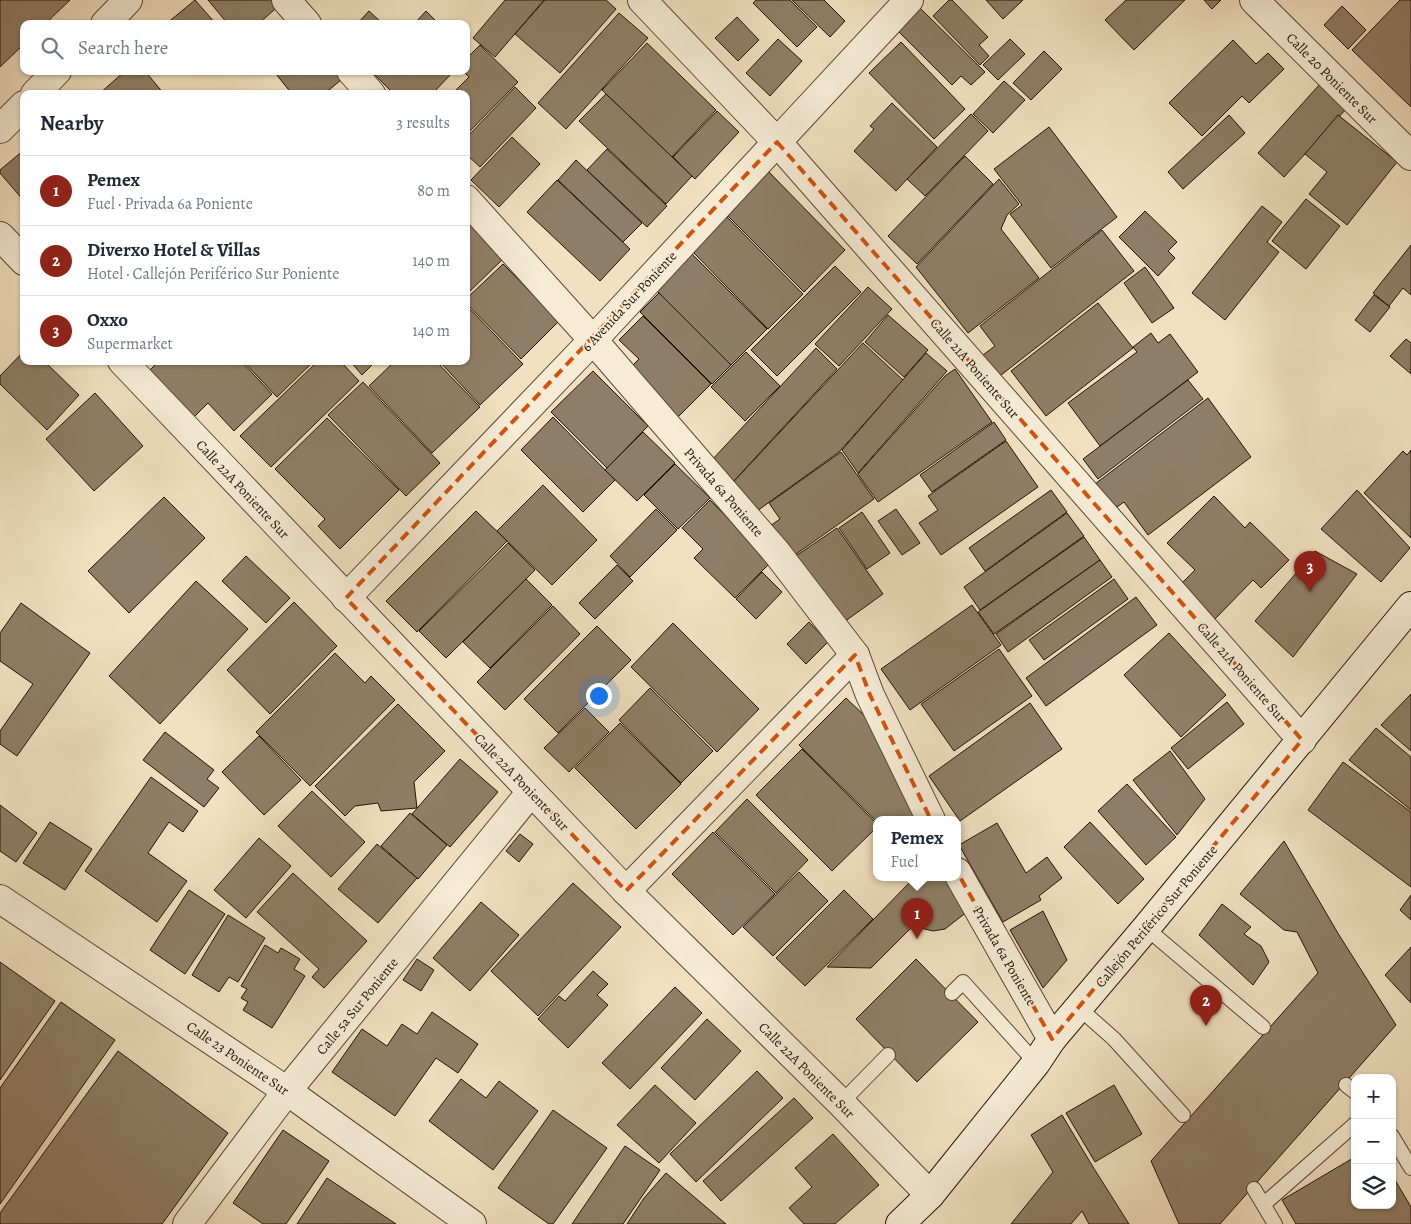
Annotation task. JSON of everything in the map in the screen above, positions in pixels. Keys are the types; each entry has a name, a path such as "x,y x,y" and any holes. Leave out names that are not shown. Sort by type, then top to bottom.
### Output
{"street":[{"path":"109,20 128,0"},
{"path":"286,0 304,20"},
{"name":"Calle 21A Poniente Sur","path":"642,0 777,142 1302,740"},
{"name":"6 Avenida Sur Poniente","path":"346,598 594,340 909,0"},
{"name":"Calle 20 Poniente Sur","path":"1254,0 1411,156"},
{"path":"39,90 53,75"},
{"path":"354,75 368,90"},
{"path":"0,129 20,109"},
{"name":"Privada 6a Poniente","path":"470,203 594,340 777,553 855,655 870,695 929,816"},
{"path":"0,236 20,256"},
{"name":"Calle 22A Poniente Sur","path":"126,365 626,891 841,1103 930,1195"},
{"name":"Callejón Periférico Sur Poniente","path":"900,1224 930,1195 1036,1063 1052,1039 1411,607"},
{"path":"626,891 855,655"},
{"name":"Calle 5a Sur Poniente","path":"187,1224 287,1091 531,792"},
{"name":"Privada 6a Poniente","path":"961,879 1052,1039"},
{"name":"Calle 23 Poniente Sur","path":"0,899 287,1091 472,1224"}],"lane":[{"path":"1146,928 1263,1027"},
{"path":"952,993 963,982 1036,1063"},
{"path":"1079,1008 1114,1039 1183,1114"},
{"path":"841,1103 888,1055"},
{"path":"1264,1204 1351,1128"},
{"path":"1396,1143 1411,1168"},
{"path":"1254,1189 1275,1224"}],"highlighted area":[{"path":"777,142 1302,740 1052,1039 952,863 870,695 855,655 626,891 346,598"}],"building":[{"path":"0,0 70,0 49,20 20,20 20,48 0,67"},
{"path":"195,0 212,20 171,20"},
{"path":"208,0 279,0 282,3 263,20 225,20"},
{"path":"505,0 544,0 495,57 473,38"},
{"path":"545,0 606,0 616,9 560,73 515,34"},
{"path":"756,0 790,0 817,27 797,47 753,3"},
{"path":"792,0 824,0 845,21 830,37"},
{"path":"949,0 952,0 988,37 979,45 989,56 980,65 933,16"},
{"path":"986,0 1023,0 1003,19"},
{"path":"1126,0 1185,0 1134,50 1105,20"},
{"path":"1204,0 1221,0 1212,9"},
{"path":"1400,0 1411,0 1411,107 1352,50"},
{"path":"1342,6 1366,30 1348,49 1324,25"},
{"path":"920,8 985,72 971,85 961,76 952,85 898,31"},
{"path":"369,11 379,20 361,20"},
{"path":"426,11 435,20 418,20"},
{"path":"619,13 648,38 566,129 538,103"},
{"path":"737,17 759,40 738,61 715,38"},
{"path":"778,39 802,61 770,96 746,73"},
{"path":"1010,39 1025,54 998,80 983,65"},
{"path":"1233,40 1256,64 1268,53 1284,69 1249,103 1242,96 1202,136 1169,103"},
{"path":"901,42 965,109 934,139 869,73"},
{"path":"647,43 716,110 672,157 602,90"},
{"path":"480,45 518,82 470,131 470,90 456,90 469,77 467,75 470,75 470,55"},
{"path":"1044,51 1062,69 1031,100 1013,83"},
{"path":"120,75 148,75 161,90 104,90"},
{"path":"277,75 337,75 341,80 329,90 289,90"},
{"path":"375,75 450,75 436,90 390,90"},
{"path":"1004,81 1025,100 993,133 973,114"},
{"path":"1320,84 1347,108 1284,177 1258,153"},
{"path":"515,87 536,108 480,167 470,158 470,134"},
{"path":"606,94 692,176 666,204 579,121"},
{"path":"892,103 937,147 896,191 854,151 874,129 870,126"},
{"path":"717,111 739,132 695,179 673,157"},
{"path":"971,114 988,131 925,196 907,179"},
{"path":"1229,115 1245,133 1183,189 1168,172"},
{"path":"1338,115 1397,162 1347,225 1309,194 1327,172 1305,154"},
{"path":"1049,127 1117,217 1051,268 1010,214 1022,205 994,169"},
{"path":"512,137 540,164 499,207 471,180"},
{"path":"607,149 667,206 647,227 587,170"},
{"path":"20,153 20,196 0,173 0,170"},
{"path":"965,156 993,184 917,264 888,236"},
{"path":"576,160 642,223 623,242 558,180"},
{"path":"769,172 845,250 804,292 726,214"},
{"path":"999,179 1019,204 1007,215 1001,229 1039,278 968,333 916,267"},
{"path":"557,180 630,249 600,281 527,212"},
{"path":"1306,199 1340,226 1306,269 1272,241"},
{"path":"1262,206 1282,222 1267,242 1279,252 1225,320 1192,293"},
{"path":"1145,211 1177,242 1168,251 1175,258 1158,276 1119,237"},
{"path":"726,216 803,294 768,329 692,251"},
{"path":"470,222 505,257 470,291"},
{"path":"1102,230 1134,271 996,379 979,358 995,346 980,326"},
{"path":"1411,245 1411,295 1403,288 1389,306 1373,293"},
{"path":"692,254 767,329 731,365 656,290"},
{"path":"503,264 559,321 521,359 470,307 470,295"},
{"path":"835,266 861,292 777,376 751,350"},
{"path":"1145,267 1174,308 1152,323 1124,283"},
{"path":"868,287 892,309 839,366 815,344"},
{"path":"659,293 731,365 712,384 640,312"},
{"path":"1374,295 1390,307 1370,332 1355,320"},
{"path":"1098,303 1133,348 1046,416 1011,371"},
{"path":"470,309 523,364 480,405 443,365 470,365"},
{"path":"888,315 928,350 904,377 865,342"},
{"path":"643,316 711,384 675,420 627,371 639,359 619,340"},
{"path":"1151,333 1158,343 1170,334 1198,372 1100,446 1068,403 1137,352 1133,347"},
{"path":"1406,339 1411,343 1411,374 1390,356"},
{"path":"863,343 903,380 839,452 757,511 723,493"},
{"path":"816,348 837,369 734,481 712,460"},
{"path":"746,352 780,386 745,421 711,387"},
{"path":"926,353 947,371 858,473 842,450"},
{"path":"20,355 20,365 48,365 79,395 47,430 0,384 0,376"},
{"path":"155,365 245,365 272,394 234,431 208,403 194,417 149,371"},
{"path":"247,365 310,365 277,397"},
{"path":"314,365 344,365 359,381 271,467 240,436"},
{"path":"353,365 372,365 362,375"},
{"path":"391,365 440,365 480,407 432,453 369,386"},
{"path":"955,369 992,422 878,502 858,474 945,376"},
{"path":"593,371 648,426 607,468 551,412"},
{"path":"1188,380 1203,399 1098,479 1083,459"},
{"path":"363,382 440,463 406,496 328,415"},
{"path":"95,393 143,446 94,491 46,439"},
{"path":"1208,398 1251,457 1148,535 1124,502 1114,509 1095,484"},
{"path":"553,417 615,480 583,512 521,450"},
{"path":"327,418 399,490 340,549 318,526 325,519 275,469"},
{"path":"994,422 1006,440 932,492 920,475"},
{"path":"643,432 675,463 637,501 605,470"},
{"path":"1006,441 1038,487 941,555 919,523 938,510 928,496"},
{"path":"1411,450 1411,538 1364,493 1403,451 1407,455"},
{"path":"841,452 874,499 792,557 770,526 780,519 769,503"},
{"path":"675,464 710,498 678,529 644,495"},
{"path":"543,485 597,540 552,585 497,531"},
{"path":"1051,490 1067,512 985,571 969,548"},
{"path":"1357,490 1410,548 1381,582 1321,529"},
{"path":"1214,496 1245,528 1250,522 1289,560 1261,588 1253,580 1214,620 1179,586 1195,570 1167,543"},
{"path":"164,497 205,538 129,613 88,571"},
{"path":"710,500 771,562 735,598 694,558 703,549 682,528"},
{"path":"656,509 677,530 630,577 610,556"},
{"path":"896,509 920,543 902,555 878,521"},
{"path":"476,511 507,541 417,632 386,601"},
{"path":"862,512 890,553 867,569 839,528"},
{"path":"1067,513 1084,536 980,610 964,587"},
{"path":"837,528 883,594 837,627 790,560"},
{"path":"1084,537 1100,560 994,634 978,612"},
{"path":"508,543 535,570 446,658 419,631"},
{"path":"1315,551 1357,574 1293,657 1255,621"},
{"path":"246,556 290,598 266,623 222,581"},
{"path":"1100,560 1112,577 1008,652 996,634"},
{"path":"617,565 633,581 595,619 579,603"},
{"path":"762,572 782,592 756,619 736,599"},
{"path":"526,579 552,605 490,668 463,642"},
{"path":"1114,579 1128,599 1044,660 1029,640"},
{"path":"196,581 248,629 160,724 109,676"},
{"path":"1136,597 1157,625 1046,706 1026,678"},
{"path":"294,602 337,646 270,714 227,670"},
{"path":"21,603 90,653 17,756 0,744 0,731 33,684 0,661 0,633"},
{"path":"972,605 1001,645 910,710 881,669"},
{"path":"553,606 580,634 505,710 477,682"},
{"path":"809,622 828,642 806,664 787,644"},
{"path":"673,623 759,709 717,752 631,667"},
{"path":"597,626 631,660 558,733 524,699"},
{"path":"1169,633 1226,695 1181,737 1124,675"},
{"path":"999,649 1032,696 954,751 921,704"},
{"path":"335,653 365,683 371,676 395,700 310,786 256,732"},
{"path":"650,688 713,751 681,783 619,720"},
{"path":"1411,694 1411,751 1381,725"},
{"path":"846,698 867,718 920,816 873,816 873,818 799,745"},
{"path":"1227,702 1244,724 1188,769 1171,748"},
{"path":"1030,703 1062,749 961,820 961,816 957,816 929,776"},
{"path":"398,704 445,751 414,782 417,808 381,811 378,803 355,806 345,816 315,786"},
{"path":"585,708 609,732 569,772 544,748"},
{"path":"620,723 681,784 636,829 575,768"},
{"path":"1376,728 1411,757 1411,810 1349,760"},
{"path":"165,732 214,770 207,779 219,788 204,807 143,760"},
{"path":"259,736 301,780 264,815 222,772"},
{"path":"802,749 873,820 873,831 832,871 756,795"},
{"path":"1170,751 1205,799 1177,835 1133,780"},
{"path":"460,759 498,792 450,847 412,814"},
{"path":"1343,762 1411,812 1411,887 1308,810"},
{"path":"151,777 198,811 183,832 169,822 148,853 187,881 157,922 85,871"},
{"path":"1127,784 1176,837 1146,865 1098,811"},
{"path":"312,791 365,842 331,877 278,826"},
{"path":"747,799 808,860 776,893 715,832"},
{"path":"0,805 37,833 16,862 0,851"},
{"path":"410,813 447,845 418,879 381,846"},
{"path":"50,822 92,849 65,890 23,863"},
{"path":"1090,822 1144,879 1118,904 1064,847"},
{"path":"997,823 1026,873 1047,857 1062,878 1039,896 1041,900 1003,922 961,848 961,844"},
{"path":"713,832 775,894 733,935 672,874"},
{"path":"520,834 533,844 519,862 506,851"},
{"path":"259,838 291,866 246,918 214,890"},
{"path":"1284,841 1339,935 1396,1025 1220,1224 1179,1224 1151,1161 1318,973 1297,932 1284,930 1240,894"},
{"path":"377,844 417,878 378,923 338,889"},
{"path":"799,872 828,901 773,956 743,927"},
{"path":"293,873 367,941 324,988 312,977 319,969 257,912"},
{"path":"911,881 956,881 972,908 945,929 933,931 913,926 871,968 827,967"},
{"path":"573,883 621,927 538,1016 491,971"},
{"path":"189,890 225,914 185,974 150,950"},
{"path":"844,890 873,919 805,986 776,958"},
{"path":"1411,895 1411,920 1400,910"},
{"path":"481,902 519,935 470,991 433,958"},
{"path":"1222,904 1251,927 1244,934 1261,946 1269,962 1253,985 1199,935"},
{"path":"1043,911 1067,960 1043,988 1010,930"},
{"path":"228,915 265,938 238,982 229,977 219,992 192,975"},
{"path":"265,945 278,953 281,948 300,959 294,969 305,976 272,1028 243,1010 248,1002 241,998 247,989 241,986"},
{"path":"1411,947 1411,1003 1385,975"},
{"path":"417,959 434,970 421,991 403,980"},
{"path":"916,959 978,1022 917,1082 856,1019"},
{"path":"0,962 55,1001 0,1080"},
{"path":"593,971 608,984 597,995 608,1005 568,1048 538,1019 559,996 565,1001"},
{"path":"675,987 702,1013 630,1089 602,1063"},
{"path":"61,1002 115,1040 0,1204 0,1088"},
{"path":"432,1012 478,1044 458,1073 436,1058 395,1116 332,1072 362,1029 387,1046 402,1024 417,1034"},
{"path":"707,1019 741,1051 695,1100 661,1068"},
{"path":"118,1051 228,1133 162,1224 0,1224 0,1213"},
{"path":"757,1071 783,1098 696,1182 670,1154"},
{"path":"461,1079 486,1098 499,1081 538,1111 493,1170 429,1121"},
{"path":"655,1085 696,1123 659,1163 617,1125"},
{"path":"1114,1085 1142,1134 1095,1162 1066,1113"},
{"path":"794,1098 813,1118 721,1201 703,1181"},
{"path":"553,1110 607,1148 553,1224 549,1224 498,1188"},
{"path":"1062,1115 1129,1224 1089,1224 1082,1211 1071,1224 1011,1224 1053,1172 1031,1135"},
{"path":"283,1130 329,1161 286,1224 263,1224 233,1203"},
{"path":"833,1134 879,1185 835,1224 804,1224 789,1208 812,1187 795,1168"},
{"path":"625,1146 660,1170 623,1224 572,1224"},
{"path":"1351,1159 1351,1209 1396,1209 1396,1182 1411,1207 1411,1224 1296,1224 1282,1200"},
{"path":"666,1173 726,1224 627,1224 644,1198"},
{"path":"327,1178 396,1224 297,1224"}],"place":[{"name":"Oxxo","path":"1310,592"},
{"name":"Pemex","path":"917,939"},
{"name":"Diverxo Hotel & Villas","path":"1206,1026"}]}
